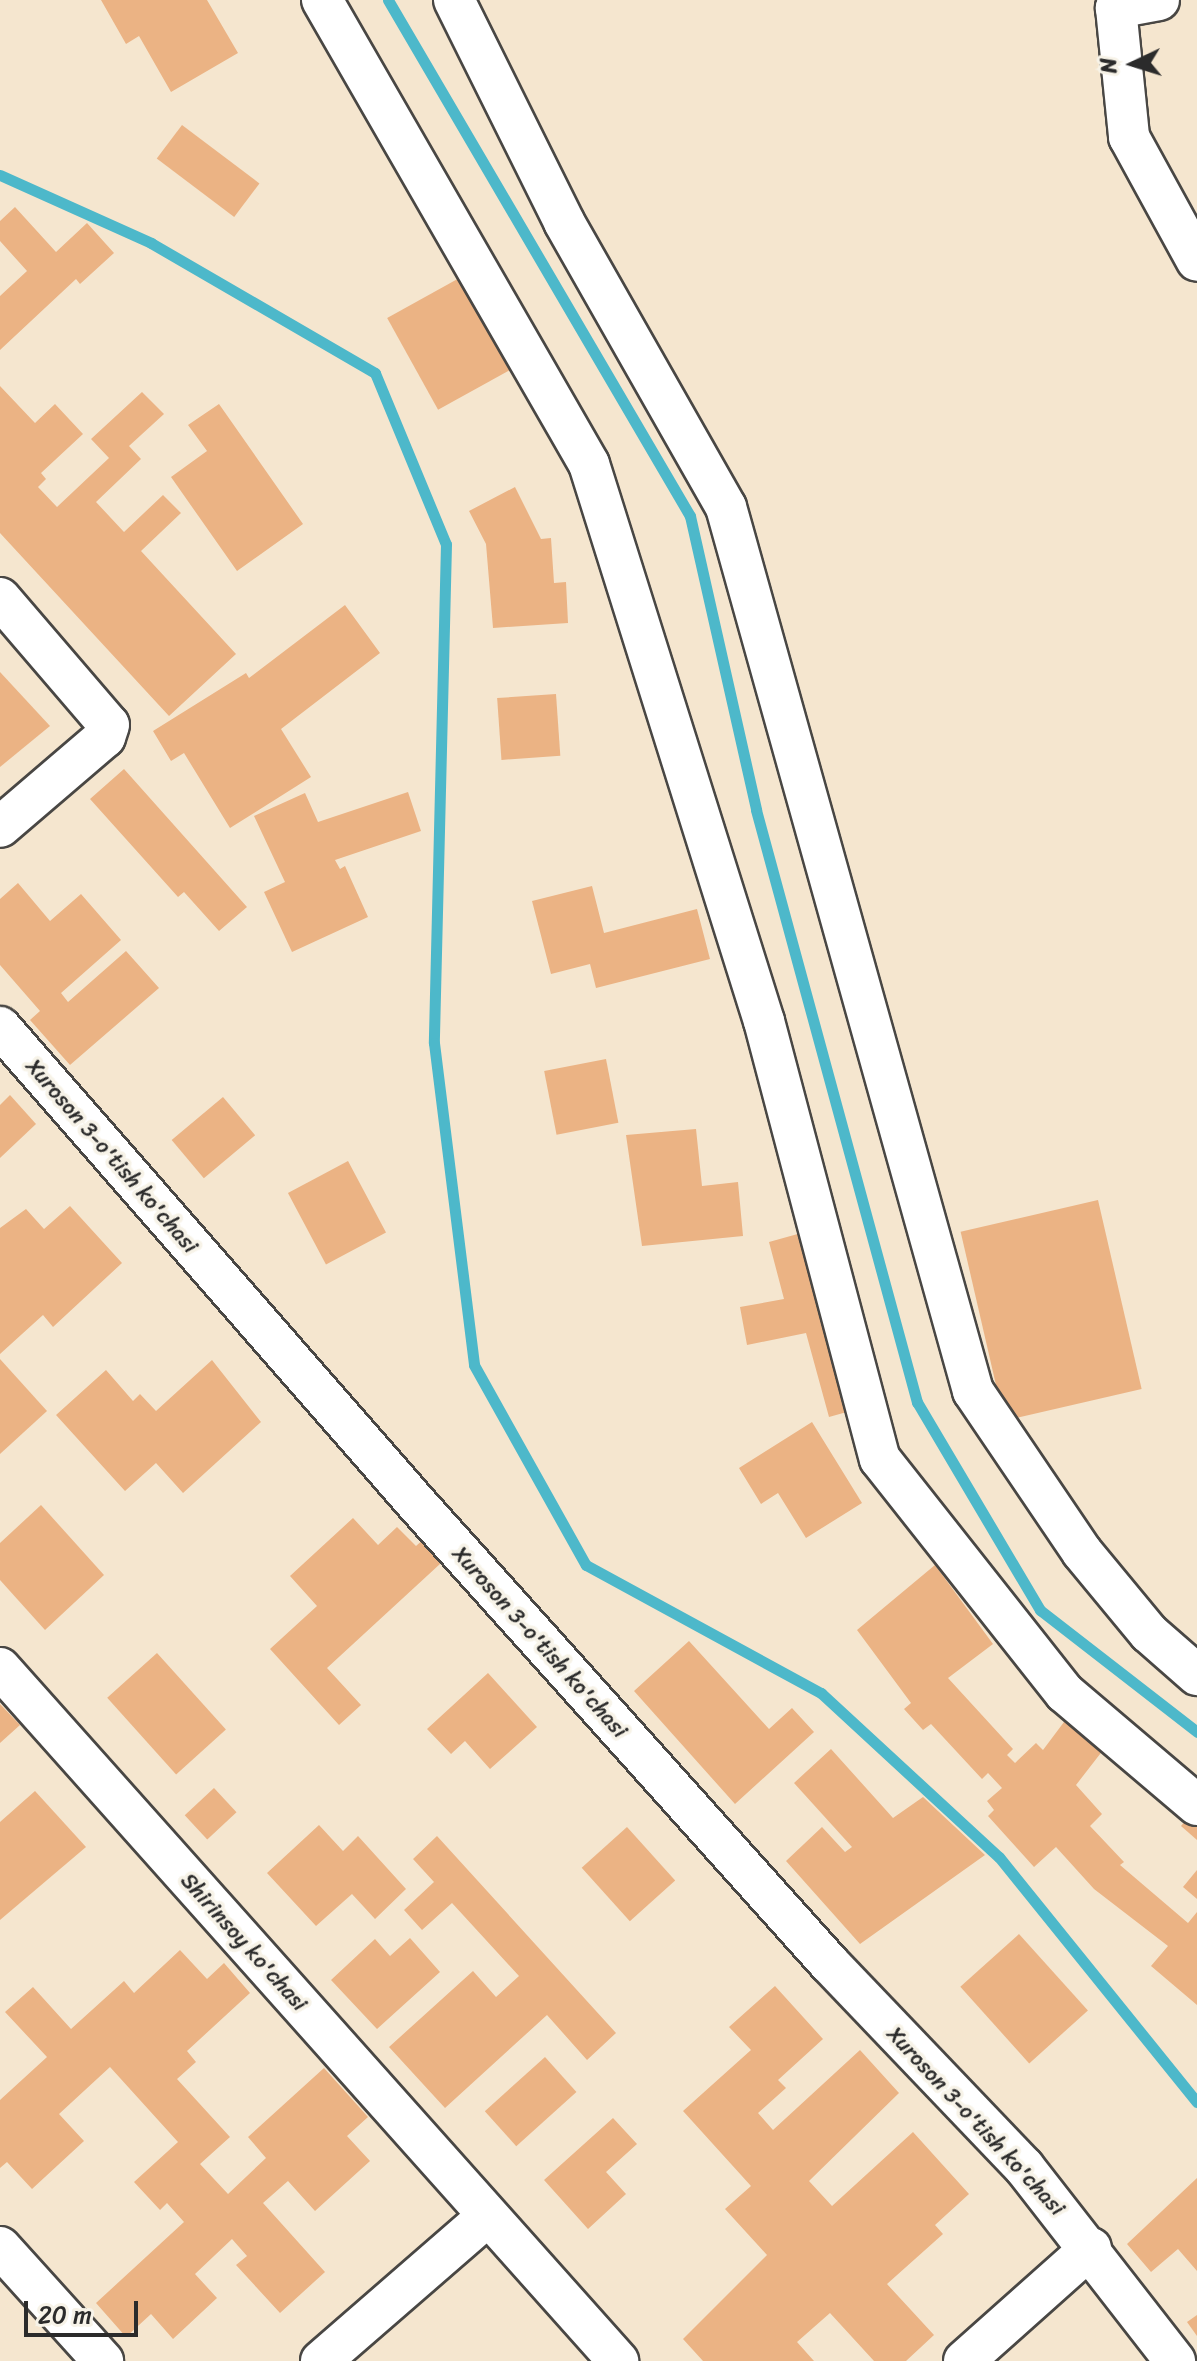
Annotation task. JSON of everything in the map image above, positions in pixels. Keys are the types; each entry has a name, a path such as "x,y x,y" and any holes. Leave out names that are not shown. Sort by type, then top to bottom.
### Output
{"street":[{"path":"322,0 589,464 764,1021 880,1459 1065,1693 1197,1805"},
{"path":"454,0 564,222 726,507 973,1391 1082,1552 1149,1633 1197,1675"},
{"path":"1159,0 1113,4 1129,137 1197,261"},
{"path":"0,598 109,725 105,737 0,827"},
{"name":"Xuroson 3-o'tish ko'chasi","path":"0,1027 417,1504 829,1963 1024,2167 1091,2248 1175,2361"},
{"name":"Shirinsoy ko'chasi","path":"0,1668 618,2361"},
{"path":"321,2361 488,2216"},
{"path":"0,2247 103,2361"},
{"path":"964,2361 1091,2248"}],"building":[{"path":"101,0 207,0 238,53 171,92 139,36 126,44"},
{"path":"182,125 259,183 234,217 157,159"},
{"path":"15,207 56,252 87,223 114,253 80,284 76,279 0,350 0,296 27,271 0,241 0,221"},
{"path":"472,271 523,363 438,410 387,318"},
{"path":"0,386 35,423 55,404 83,434 41,473 46,479 38,487 57,507 109,458 91,439 142,392 164,414 129,446 141,459 96,502 124,532 163,495 181,513 141,551 236,654 169,716 0,533"},
{"path":"219,404 303,524 237,571 171,477 207,451 188,425"},
{"path":"515,487 541,539 551,538 554,583 566,582 568,623 493,628 486,544 469,511"},
{"path":"345,605 380,653 281,729 311,777 230,828 184,753 171,761 153,731 246,673 249,678"},
{"path":"0,672 50,726 0,767"},
{"path":"556,694 560,756 501,760 497,698"},
{"path":"124,769 247,907 219,931 184,892 178,897 90,799"},
{"path":"408,792 421,831 335,860 340,869 345,866 368,917 292,952 264,892 285,882 254,816 305,793 318,822"},
{"path":"18,883 50,921 81,894 121,940 61,993 68,1002 126,951 159,988 70,1065 30,1020 40,1011 0,965 0,899"},
{"path":"592,886 604,933 697,909 710,959 596,988 590,964 551,974 532,901"},
{"path":"606,1059 618,1123 557,1135 544,1071"},
{"path":"10,1095 36,1124 0,1158 0,1105"},
{"path":"223,1097 255,1135 204,1178 172,1140"},
{"path":"696,1129 702,1186 738,1182 743,1236 642,1246 626,1135"},
{"path":"348,1161 386,1233 326,1264 288,1193"},
{"path":"1098,1200 1142,1389 1004,1421 961,1232"},
{"path":"70,1206 122,1263 53,1327 43,1315 0,1354 0,1228 26,1209 44,1229"},
{"path":"812,1230 861,1408 829,1417 806,1333 747,1345 740,1307 784,1299 769,1242"},
{"path":"0,1359 47,1411 0,1454"},
{"path":"212,1360 261,1422 183,1493 156,1463 125,1491 56,1415 106,1370 133,1401 140,1394 156,1411"},
{"path":"812,1422 862,1503 806,1538 778,1493 761,1504 739,1468"},
{"path":"41,1505 104,1575 45,1630 0,1580 0,1543"},
{"path":"353,1518 378,1545 397,1527 416,1546 434,1530 453,1552 327,1668 361,1705 339,1725 270,1649 317,1606 290,1576"},
{"path":"935,1565 993,1644 948,1678 1013,1749 1007,1755 1015,1763 1036,1743 1043,1750 1076,1706 1114,1736 1076,1785 1102,1814 1090,1826 1124,1862 1120,1865 1188,1923 1197,1912 1197,2005 1151,1966 1168,1946 1094,1889 1056,1847 1034,1867 988,1816 994,1810 987,1801 1002,1788 988,1773 982,1779 931,1724 923,1730 904,1709 911,1703 857,1630"},
{"path":"689,1641 769,1729 792,1708 814,1732 735,1804 634,1691"},
{"path":"157,1653 226,1730 176,1774 107,1698"},
{"path":"488,1673 537,1727 490,1769 465,1741 451,1754 427,1729"},
{"path":"0,1704 20,1725 0,1743"},
{"path":"831,1749 893,1818 923,1797 985,1855 860,1944 786,1861 822,1827 845,1852 852,1847 794,1783"},
{"path":"214,1788 237,1812 207,1839 185,1815"},
{"path":"35,1791 86,1847 0,1920 0,1822"},
{"path":"1197,1807 1197,1840 1181,1826"},
{"path":"319,1825 343,1851 358,1836 406,1889 375,1919 352,1894 316,1926 267,1873"},
{"path":"627,1827 675,1881 630,1921 582,1868"},
{"path":"437,1836 616,2033 587,2060 547,2015 445,2108 389,2047 473,1971 496,1997 519,1976 452,1903 422,1930 404,1910 434,1882 413,1859"},
{"path":"1197,1870 1197,1899 1183,1887"},
{"path":"1019,1934 1088,2011 1029,2063 960,1987"},
{"path":"410,1938 440,1972 377,2029 331,1980 375,1939 390,1956"},
{"path":"180,1950 207,1979 224,1963 250,1993 187,2051 196,2062 177,2079 230,2137 200,2164 228,2194 266,2158 248,2137 324,2068 368,2117 347,2136 370,2161 315,2211 288,2181 263,2203 325,2272 280,2313 236,2265 247,2256 232,2239 195,2274 217,2298 173,2339 151,2314 126,2337 96,2303 184,2222 167,2203 160,2210 134,2182 178,2142 110,2067 59,2114 84,2141 32,2189 7,2162 0,2168 0,2100 47,2057 5,2012 33,1987 71,2029 124,1981 134,1993"},
{"path":"775,1986 823,2039 778,2080 786,2088 758,2113 773,2130 860,2050 899,2093 809,2181 832,2206 913,2132 969,2194 935,2225 943,2234 887,2284 934,2335 906,2361 874,2361 830,2313 797,2342 814,2361 703,2361 683,2339 767,2255 725,2209 751,2186 683,2111 751,2050 729,2027"},
{"path":"545,2057 576,2092 516,2146 485,2111"},
{"path":"613,2118 637,2144 606,2172 626,2194 588,2229 544,2180"},
{"path":"1197,2178 1197,2271 1178,2249 1151,2272 1127,2244"},
{"path":"1197,2315 1197,2336 1187,2322"}],"waterway":[{"path":"388,0 690,516 756,810 917,1402 1040,1610 1197,1732"},
{"path":"0,175 151,243 375,373 446,544 434,1043 474,1365 586,1565 821,1693 999,1857 1197,2102"}]}
